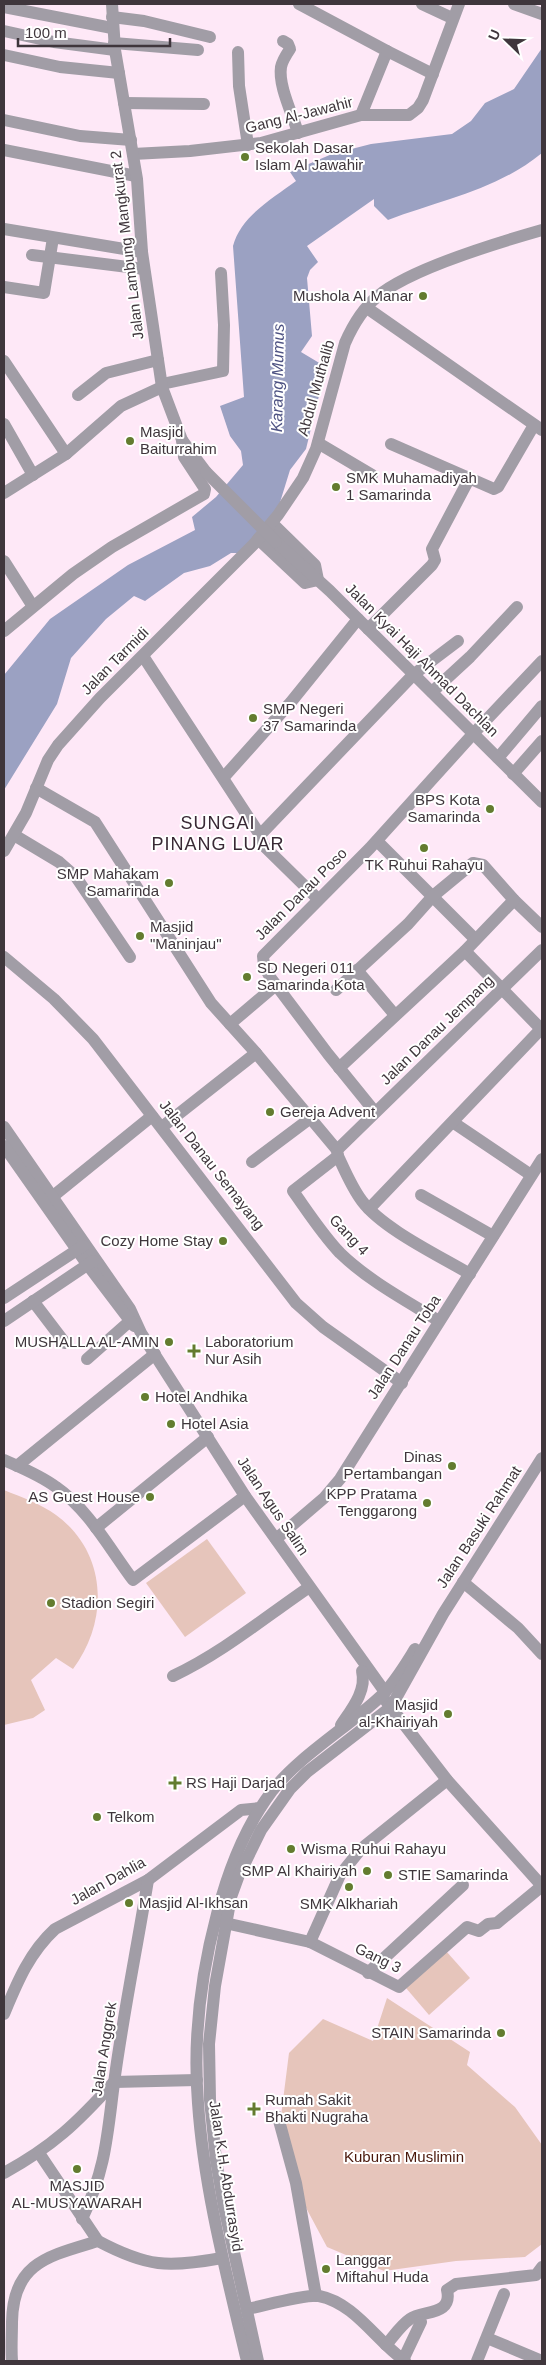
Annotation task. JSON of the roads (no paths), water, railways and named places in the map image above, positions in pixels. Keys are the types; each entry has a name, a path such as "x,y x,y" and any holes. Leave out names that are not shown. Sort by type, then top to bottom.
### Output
{"street":[{"path":"299,4 432,74"},
{"path":"422,4 452,18"},
{"name":"Gang Al-Jawahir","path":"133,154 248,145 360,115 409,115 418,108 423,100 452,18 459,4"},
{"path":"514,4 542,14"},
{"path":"4,7 112,16 144,21 210,37"},
{"name":"Jalan Lambung Mangkurat 2","path":"112,16 119,73 136,176 144,269 162,385 182,440 206,472 276,542"},
{"path":"4,31 54,42 198,50"},
{"path":"282,41 288,44 290,49 282,63 281,72 287,102 298,133"},
{"path":"360,115 387,51"},
{"path":"238,52 239,86 248,145"},
{"path":"4,55 60,67 119,73"},
{"path":"124,102 204,104"},
{"path":"4,120 80,136 131,140"},
{"path":"4,150 136,176"},
{"path":"4,229 142,252"},
{"name":"Abdul Muthalib","path":"275,519 303,478 318,443 345,343 367,308 387,289 425,271 479,250 542,230"},
{"path":"4,287 44,293 53,238"},
{"path":"32,255 144,269"},
{"path":"4,493 66,454 121,406 162,385 223,371 224,325 221,273"},
{"path":"367,308 538,428 498,487 491,489 391,444"},
{"path":"78,395 106,373 158,360"},
{"path":"4,361 66,454"},
{"path":"4,424 33,475"},
{"path":"4,631 32,605 106,551 204,494 205,489 184,457 182,440"},
{"path":"318,443 372,475"},
{"path":"368,629 411,585 415,584 435,561 432,549 468,479"},
{"path":"258,539 305,583 318,580 315,565 275,519"},
{"name":"Jalan Tarmidi","path":"4,850 14,836 48,760 58,744 100,698 258,539 275,519"},
{"name":"Jalan Kyai Haji Ahmad Dachlan","path":"276,542 358,619 542,802"},
{"path":"4,561 32,605"},
{"path":"432,692 470,657 517,607"},
{"path":"224,777 290,702 358,619"},
{"path":"260,835 413,675 458,641"},
{"path":"143,656 224,777 260,835 263,845 318,899"},
{"path":"473,734 542,661"},
{"path":"498,758 542,706"},
{"name":"Jalan Danau Poso","path":"375,1112 276,985 264,966 263,956 377,841 473,734"},
{"path":"513,774 542,741"},
{"path":"36,788 95,822 211,1003 312,1117 337,1153 361,1200 369,1209 388,1224 470,1274"},
{"path":"14,836 59,862 76,877 130,957"},
{"path":"377,841 475,939"},
{"path":"336,990 408,924 433,896 470,864 479,863 542,927"},
{"path":"339,1068 464,951 514,900"},
{"name":"Jalan Danau Jempang","path":"337,1153 375,1112 542,950"},
{"path":"369,1209 454,1123 541,1028 464,951"},
{"name":"Jalan Danau Semayang","path":"4,957 42,988 80,1025 162,1127 296,1303 323,1327 402,1383"},
{"path":"357,970 395,1015"},
{"path":"230,1024 276,985"},
{"path":"162,1127 256,1053"},
{"path":"52,1197 152,1116"},
{"path":"252,1162 312,1117"},
{"path":"454,1123 531,1175"},
{"name":"Jalan Agus Salim","path":"4,1127 52,1197 130,1322 141,1332"},
{"name":"Jalan Agus Salim","path":"4,1146 82,1247"},
{"name":"Gang 4","path":"337,1153 293,1191 321,1230 351,1262 385,1288 439,1322"},
{"name":"Jalan Danau Toba","path":"276,1539 324,1498 340,1479 542,1160"},
{"path":"421,1195 493,1236"},
{"path":"4,1298 82,1247"},
{"path":"4,1321 91,1262"},
{"name":"Jalan Agus Salim","path":"91,1262 133,1313 141,1332 245,1496 308,1588 328,1610 391,1707 447,1780 542,1886"},
{"path":"33,1301 65,1343"},
{"path":"87,1359 130,1322"},
{"path":"17,1466 155,1354"},
{"path":"96,1528 208,1437"},
{"name":"Jalan Basuki Rahmat","path":"391,1707 443,1614 542,1458"},
{"path":"4,1460 58,1488 77,1505 133,1580 245,1496"},
{"path":"463,1582 518,1628 542,1654"},
{"path":"173,1676 191,1667 241,1635 308,1588"},
{"path":"320,1603 322,1614 362,1671 383,1694"},
{"name":"Jalan Basuki Rahmat","path":"383,1694 415,1648 443,1614"},
{"path":"332,1738 358,1697 364,1681 362,1671"},
{"name":"Jalan K.H. Abdurrasyid","path":"258,2361 206,2129 197,2080 202,1994 214,1927 228,1874 260,1808 283,1778 383,1694"},
{"name":"Jalan K.H. Abdurrasyid","path":"247,2361 222,2258 206,2129 210,2044 217,1967 226,1923 239,1875 274,1810 307,1772 391,1707"},
{"path":"310,1942 340,1875 361,1849 447,1780"},
{"name":"Jalan Dahlia","path":"4,2014 30,1959 42,1941 55,1929 148,1880 241,1810 260,1808"},
{"name":"Jalan Anggrek","path":"82,2219 95,2192 103,2165 109,2134 114,2082 148,1880"},
{"path":"368,1973 463,1885"},
{"name":"Gang 3","path":"226,1923 310,1942 396,1987 402,1986 466,1927 479,1931 488,1924 498,1923 542,1886"},
{"path":"4,2173 39,2153 82,2117 114,2082 197,2080"},
{"path":"278,2117 296,2183 316,2296"},
{"path":"39,2153 98,2241 140,2260 163,2265 185,2265 222,2258"},
{"path":"9,2356 12,2305 18,2285 35,2265 53,2255 98,2241"},
{"path":"387,2346 410,2318 428,2314 446,2305 449,2298 447,2290 456,2284 536,2275 542,2267"},
{"path":"4,2294 12,2305"},
{"path":"477,2361 504,2294"},
{"path":"247,2309 316,2296 339,2305 355,2316 404,2361 420,2322"},
{"path":"487,2338 542,2361"}],"water":[{"name":"Karang Mumus","path":"542,48 542,153 525,166 487,185 388,220 374,206 374,199 307,246 318,262 310,270 307,278 312,336 301,352 326,367 306,449 290,470 277,512 242,553 231,553 210,566 184,573 145,601 134,596 106,619 71,658 57,704 4,790 4,675 50,619 128,565 195,530 192,517 216,497 243,465 241,451 230,436 220,406 244,397 233,246 243,226 258,209 296,181 290,172 332,154 371,144 452,134 471,121 485,103 514,89"}],"place":[{"name":"Sekolah Dasar Islam Al Jawahir","path":"245,157"},
{"name":"Mushola Al Manar","path":"423,296"},
{"name":"Masjid Baiturrahim","path":"130,441"},
{"name":"SMK Muhamadiyah 1 Samarinda","path":"336,487"},
{"name":"SMP Negeri 37 Samarinda","path":"253,718"},
{"name":"BPS Kota Samarinda","path":"490,809"},
{"name":"TK Ruhui Rahayu","path":"424,848"},
{"name":"SMP Mahakam Samarinda","path":"169,883"},
{"name":"Masjid \"Maninjau\"","path":"140,936"},
{"name":"SD Negeri 011 Samarinda Kota","path":"247,977"},
{"name":"Gereja Advent","path":"270,1112"},
{"name":"Cozy Home Stay","path":"223,1241"},
{"name":"MUSHALLA AL-AMIN","path":"169,1342"},
{"name":"Laboratorium Nur Asih","path":"194,1351"},
{"name":"Hotel Andhika","path":"145,1397"},
{"name":"Hotel Asia","path":"171,1424"},
{"name":"Dinas Pertambangan","path":"452,1466"},
{"name":"AS Guest House","path":"150,1497"},
{"name":"KPP Pratama Tenggarong","path":"427,1503"},
{"name":"Stadion Segiri","path":"51,1603"},
{"name":"Masjid al-Khairiyah","path":"448,1714"},
{"name":"RS Haji Darjad","path":"175,1783"},
{"name":"Telkom","path":"97,1817"},
{"name":"Wisma Ruhui Rahayu","path":"291,1849"},
{"name":"SMP Al Khairiyah","path":"367,1871"},
{"name":"STIE Samarinda","path":"388,1875"},
{"name":"SMK Alkhariah","path":"349,1887"},
{"name":"Masjid Al-Ikhsan","path":"129,1903"},
{"name":"STAIN Samarinda","path":"501,2033"},
{"name":"Rumah Sakit Bhakti Nugraha","path":"254,2109"},
{"name":"MASJID AL-MUSYAWARAH","path":"77,2169"},
{"name":"Langgar Miftahul Huda","path":"326,2269"}],"district":[{"name":"SUNGAI PINANG LUAR","path":"218,833"}],"park label":[{"name":"Kuburan Muslimin","path":"404,2157"}]}
